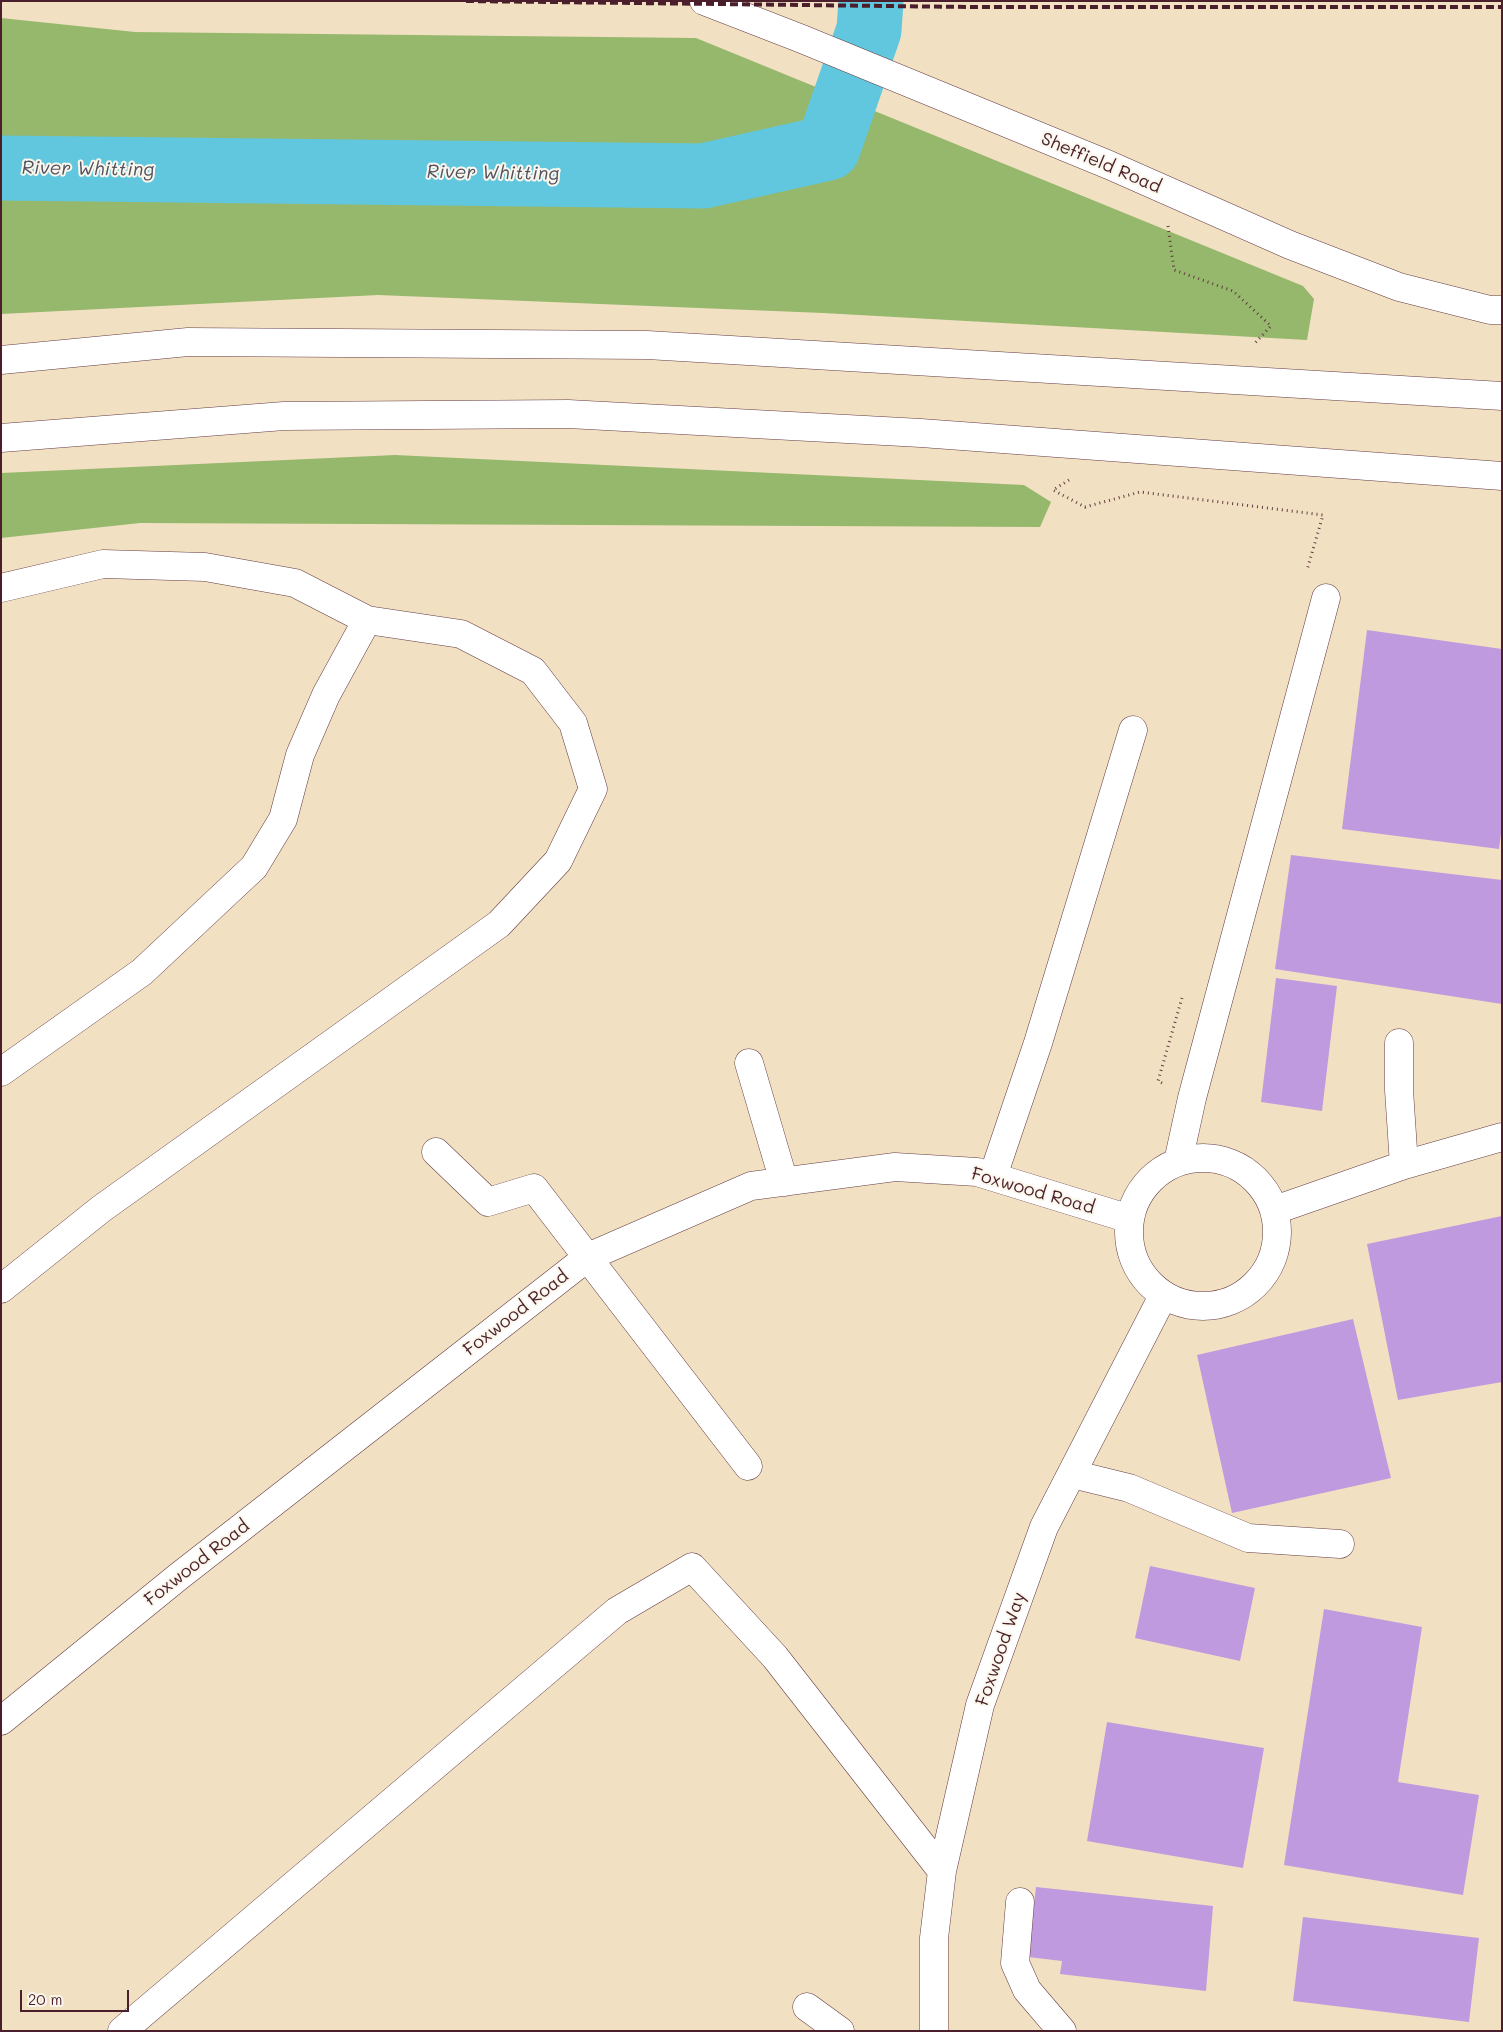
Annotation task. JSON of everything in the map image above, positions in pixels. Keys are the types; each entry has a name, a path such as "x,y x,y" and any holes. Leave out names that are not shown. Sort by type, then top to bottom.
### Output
{"main road":[{"name":"Sheffield Road","path":"704,1 802,39 1109,165 1290,245 1398,287 1490,310 1502,310"},
{"path":"1,360 188,342 647,345 1502,396"},
{"path":"1,438 284,416 568,414 921,433 1502,476"},
{"path":"1,588 103,564 205,567 295,583 367,620 461,634 533,671 573,723 593,789 558,861 499,924 101,1209 1,1289"},
{"path":"1178,1162 1192,1098 1326,598"},
{"path":"1,1072 142,972 254,867 283,820 300,755 326,695 367,620"},
{"path":"992,1176 1040,1034 1133,730"},
{"path":"1399,1043 1399,1090 1404,1166"},
{"path":"749,1063 784,1182"},
{"path":"1275,1210 1404,1166 1502,1137"},
{"path":"436,1152 488,1202 534,1188 748,1466"},
{"path":"1202,1157 1226,1161 1248,1172 1264,1189 1275,1210 1278,1236 1273,1261 1258,1284 1238,1299 1213,1307 1187,1306 1163,1296 1146,1281 1135,1263 1129,1241 1130,1219 1136,1201 1146,1184 1161,1171 1178,1162 1202,1157"},
{"name":"Foxwood Road","path":"1,1721 178,1577 588,1257 751,1186 895,1167 977,1172 1130,1219"},
{"name":"Foxwood Way","path":"934,2031 934,1938 942,1871 980,1704 1044,1527 1163,1296"},
{"path":"1072,1474 1129,1488 1248,1538 1340,1544"},
{"path":"122,2031 618,1611 692,1567 775,1657 942,1871"},
{"path":"1020,1902 1015,1963 1027,1990 1062,2031"},
{"path":"807,2007 840,2031"}],"path":[{"path":"1159,223 1168,227 1174,270 1233,291 1271,326 1255,343"},
{"path":"1069,480 1053,490 1085,508 1140,492 1323,515 1306,572"},
{"path":"1183,995 1158,1081 1192,1098"}],"green space":[{"path":"1,18 135,32 696,38 1303,286 1314,299 1307,340 823,313 378,295 1,314"},
{"path":"395,455 1024,485 1051,502 1040,527 140,523 1,538 1,473"}],"building":[{"path":"1367,630 1502,649 1502,826 1499,849 1342,829"},
{"path":"1291,855 1502,880 1502,1004 1275,969"},
{"path":"1276,978 1337,986 1322,1111 1261,1102"},
{"path":"1502,1216 1502,1382 1398,1400 1367,1244"},
{"path":"1353,1319 1391,1478 1232,1513 1197,1355"},
{"path":"1150,1566 1255,1588 1240,1661 1135,1638"},
{"path":"1324,1609 1422,1627 1398,1782 1479,1795 1463,1895 1284,1865"},
{"path":"1107,1722 1264,1748 1243,1868 1087,1841"},
{"path":"1036,1887 1213,1906 1206,1991 1060,1974 1062,1961 1028,1957"},
{"path":"1303,1917 1479,1938 1469,2022 1293,2001"}],"waterway":[{"name":"River Whitting","path":"1,168 703,176 828,148 869,30 871,1"}],"railway":[{"path":"466,1 970,7 1502,7"}]}
